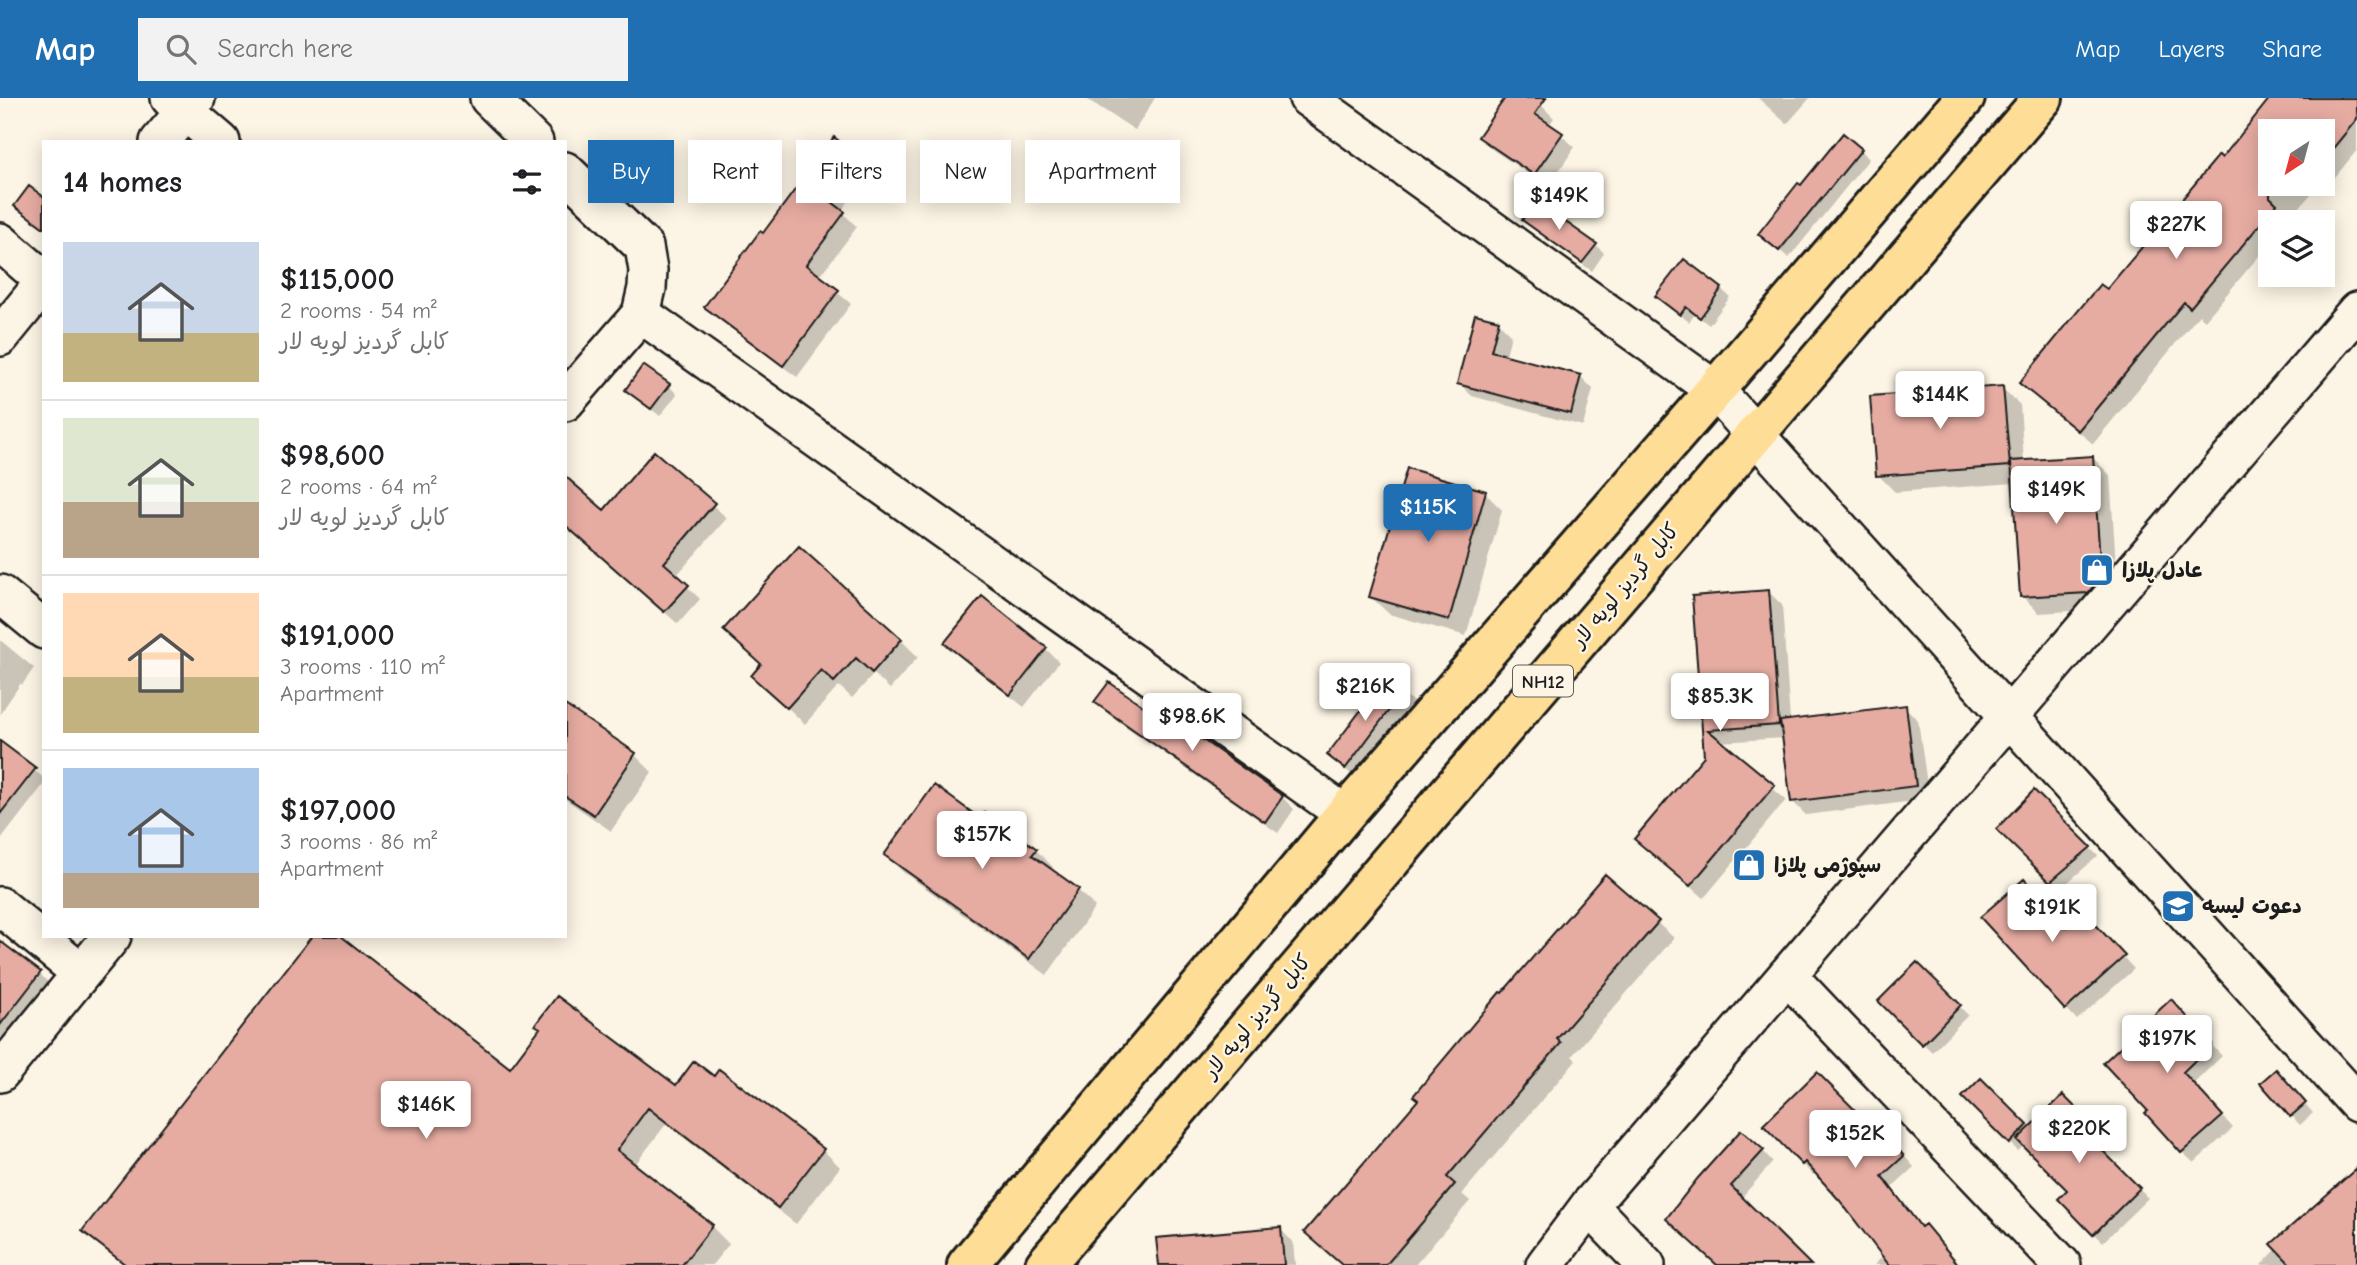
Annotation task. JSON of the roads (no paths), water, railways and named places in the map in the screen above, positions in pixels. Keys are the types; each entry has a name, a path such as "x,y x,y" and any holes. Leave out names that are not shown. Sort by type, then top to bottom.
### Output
{"highway":[{"name":"NH12","path":"967,1265 1345,814 1715,390 1965,98"},
{"name":"کابل گردیز لویه لار","path":"1045,1265 2043,98"}],"street":[{"path":"489,98 532,140"},
{"path":"1308,98 1715,390 2357,1103"},
{"path":"160,140 184,102 218,140"},
{"path":"567,174 644,247 648,279 641,314 567,400"},
{"path":"0,242 42,280"},
{"path":"0,337 42,284"},
{"path":"1545,1265 1589,1206 2357,311"},
{"path":"641,314 1345,814"},
{"path":"0,594 42,628"},
{"path":"0,906 81,973"},
{"path":"0,1073 110,938"},
{"path":"1787,975 2062,1265"},
{"path":"1589,1206 1646,1265"}],"place":[{"name":"عادل پلازا","path":"2097,570"},
{"name":"سپوژمی پلازا","path":"1749,865"},
{"name":"دعوت لیسه","path":"2178,906"}]}
